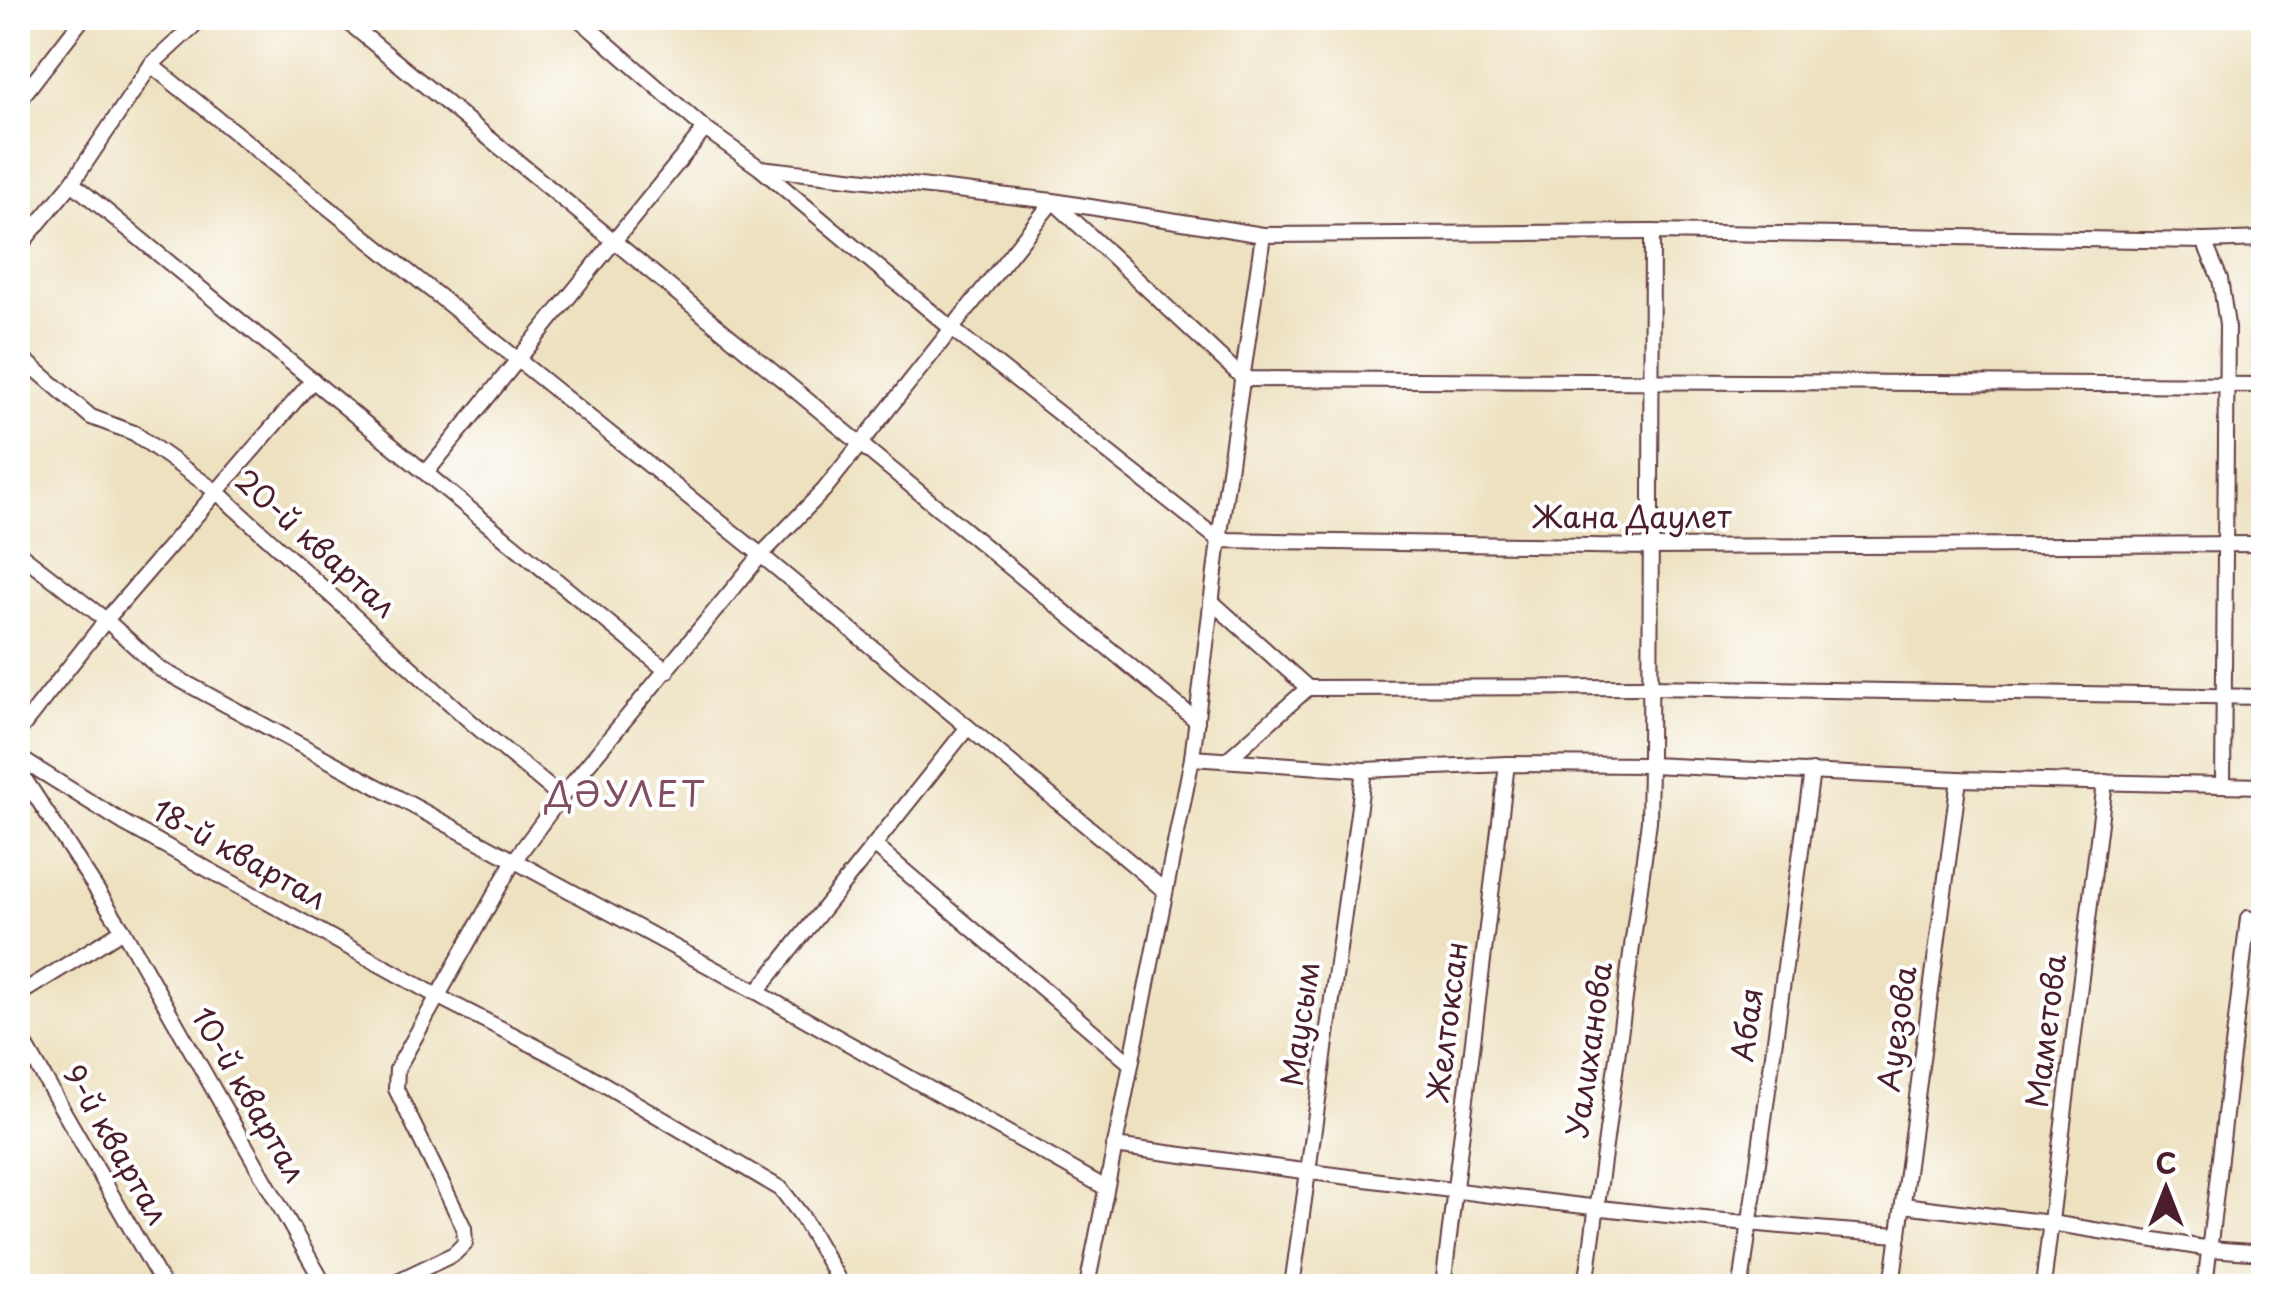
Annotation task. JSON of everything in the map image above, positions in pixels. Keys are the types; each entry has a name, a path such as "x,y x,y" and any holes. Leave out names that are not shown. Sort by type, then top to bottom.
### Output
{"street":[{"path":"18,102 83,18"},
{"path":"18,248 72,183 151,65 202,18"},
{"path":"343,18 1197,721"},
{"path":"578,18 704,128 760,168 952,329 1218,540"},
{"path":"151,65 761,554 1165,892"},
{"path":"426,474 704,128"},
{"path":"760,168 1053,200 1263,234 1652,232 2204,242 2264,239"},
{"path":"72,183 667,671"},
{"path":"388,1286 410,1282 465,1243 464,1228 396,1090 397,1069 513,862 560,797 761,554 824,490 862,444 1053,200"},
{"path":"1053,200 1244,379 2264,385"},
{"name":"Уалиханова","path":"1586,1286 1648,821 1652,232"},
{"path":"1086,1286 1192,758 1218,540 1263,234"},
{"path":"2204,242 2220,279 2224,301 2228,386 2223,784"},
{"name":"20-й квартал","path":"18,354 91,417 134,434 217,492 560,797"},
{"path":"18,732 106,620 313,380"},
{"name":"Жана Даулет","path":"1218,540 1650,547 2264,544"},
{"path":"18,552 106,620 160,669 756,992 1106,1188"},
{"path":"1211,601 1308,688"},
{"path":"1228,758 1308,688 1648,687 2264,697"},
{"path":"756,992 968,727"},
{"name":"18-й квартал","path":"18,757 124,823 436,996 568,1063 781,1189 801,1215 842,1286"},
{"path":"1192,758 1364,770 1507,764 1650,765 1959,779 2264,786"},
{"name":"Желтоксан","path":"1443,1286 1507,764"},
{"name":"10-й квартал","path":"18,769 123,930 325,1286"},
{"name":"Маусым","path":"1292,1286 1364,770"},
{"name":"Абая","path":"1741,1286 1812,771"},
{"name":"Ауезова","path":"1892,1286 1959,779"},
{"name":"Маметова","path":"2043,1286 2105,782"},
{"path":"874,845 1131,1064"},
{"path":"2205,1286 2248,918"},
{"path":"18,995 123,930"},
{"name":"9-й квартал","path":"18,1032 164,1286"},
{"path":"1114,1146 1454,1192 1748,1226 1899,1235"},
{"path":"1902,1205 2052,1223 2210,1249 2264,1253"}],"district":[{"name":"ДӘУЛЕТ","path":"626,795"}]}
